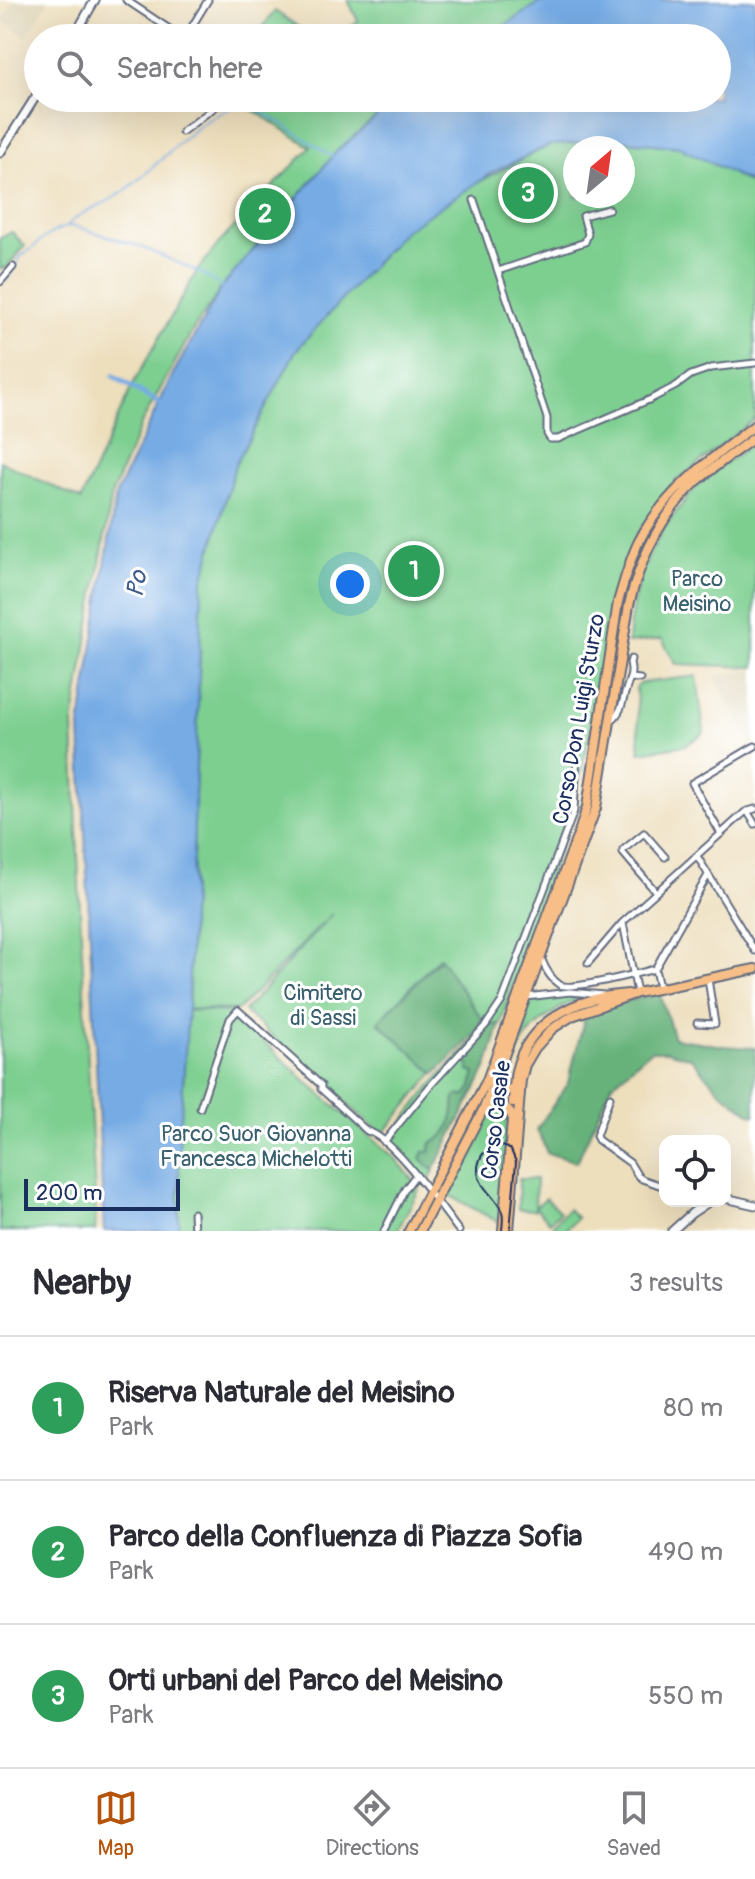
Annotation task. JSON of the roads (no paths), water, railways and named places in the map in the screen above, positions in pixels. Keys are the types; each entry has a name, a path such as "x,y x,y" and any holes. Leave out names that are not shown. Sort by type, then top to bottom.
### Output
{"main road":[{"name":"Corso Don Luigi Sturzo","path":"480,1105 587,807 618,602 638,543 669,498 688,477 755,425"},
{"name":"Corso Don Luigi Sturzo","path":"480,1105 527,997 596,808 637,573 648,547 676,503 696,483 755,437"},
{"name":"Corso Casale","path":"506,1231 521,1080 530,1057 552,1029 572,1016 637,993 755,969"},
{"name":"Corso Casale","path":"506,1231 514,1087 523,1052 541,1027 568,1008 605,995 637,993"},
{"path":"409,1231 428,1192 480,1105 521,1080"},
{"path":"480,1105 500,1104 512,1116"},
{"path":"420,1231 480,1105"}],"street":[{"path":"81,24 95,0"},
{"path":"126,0 163,24"},
{"path":"193,24 208,0"},
{"path":"0,153 26,112"},
{"path":"182,132 208,112"},
{"path":"474,200 547,418 547,434 552,440 651,399 691,375 711,368 755,363"},
{"path":"498,271 585,242 588,234 583,216 609,209"},
{"path":"0,282 13,267"},
{"path":"610,721 618,716 622,707 631,678 631,659"},
{"path":"631,678 640,679"},
{"path":"721,834 692,783 755,746"},
{"path":"384,1142 486,1025 502,1001 574,811 577,753"},
{"path":"588,963 622,923 747,811 755,809"},
{"path":"747,811 755,824"},
{"path":"656,892 623,850 644,833 665,857"},
{"path":"697,856 755,951"},
{"path":"659,988 655,969 708,874"},
{"path":"622,923 637,993"},
{"path":"541,958 557,983 570,992"},
{"path":"564,987 655,969"},
{"path":"697,1023 715,1024 708,978"},
{"path":"570,992 578,986"},
{"path":"517,1000 570,992 605,995"},
{"path":"200,1108 230,1019 238,1010 367,1131 400,1156 459,1231"},
{"path":"610,1097 596,1136 598,1140 630,1163 642,1179 659,1185"},
{"path":"384,1231 415,1176"},
{"path":"731,1199 755,1205"},
{"path":"672,1231 701,1207"},
{"path":"193,1213 194,1231"}],"water":[{"name":"Po","path":"551,0 755,0 755,185 679,147 635,142 635,136 563,136 563,144 550,145 495,171 404,231 296,350 235,465 202,584 188,1009 179,1147 179,1231 104,1231 80,728 116,494 173,374 222,287 337,151 382,112 731,112 731,24 507,24 539,3"}],"waterway":[{"path":"67,226 136,182 195,129 221,112"},
{"path":"262,112 333,157"},
{"path":"4,281 12,274 22,255 52,233 74,226 139,246 190,268 223,288"},
{"path":"114,376 165,407"}],"tram line":[{"path":"502,1231 502,1212 478,1173 483,1154 498,1146 511,1150 516,1162 510,1231"}],"place":[{"name":"Orti urbani del Parco del Meisino","path":"528,193"},
{"name":"Parco della Confluenza di Piazza Sofia","path":"265,214"},
{"name":"Riserva Naturale del Meisino","path":"414,571"}],"park label":[{"name":"Parco Meisino","path":"697,592"},
{"name":"Cimitero di Sassi","path":"323,1006"},
{"name":"Parco Suor Giovanna Francesca Michelotti","path":"256,1146"}]}
